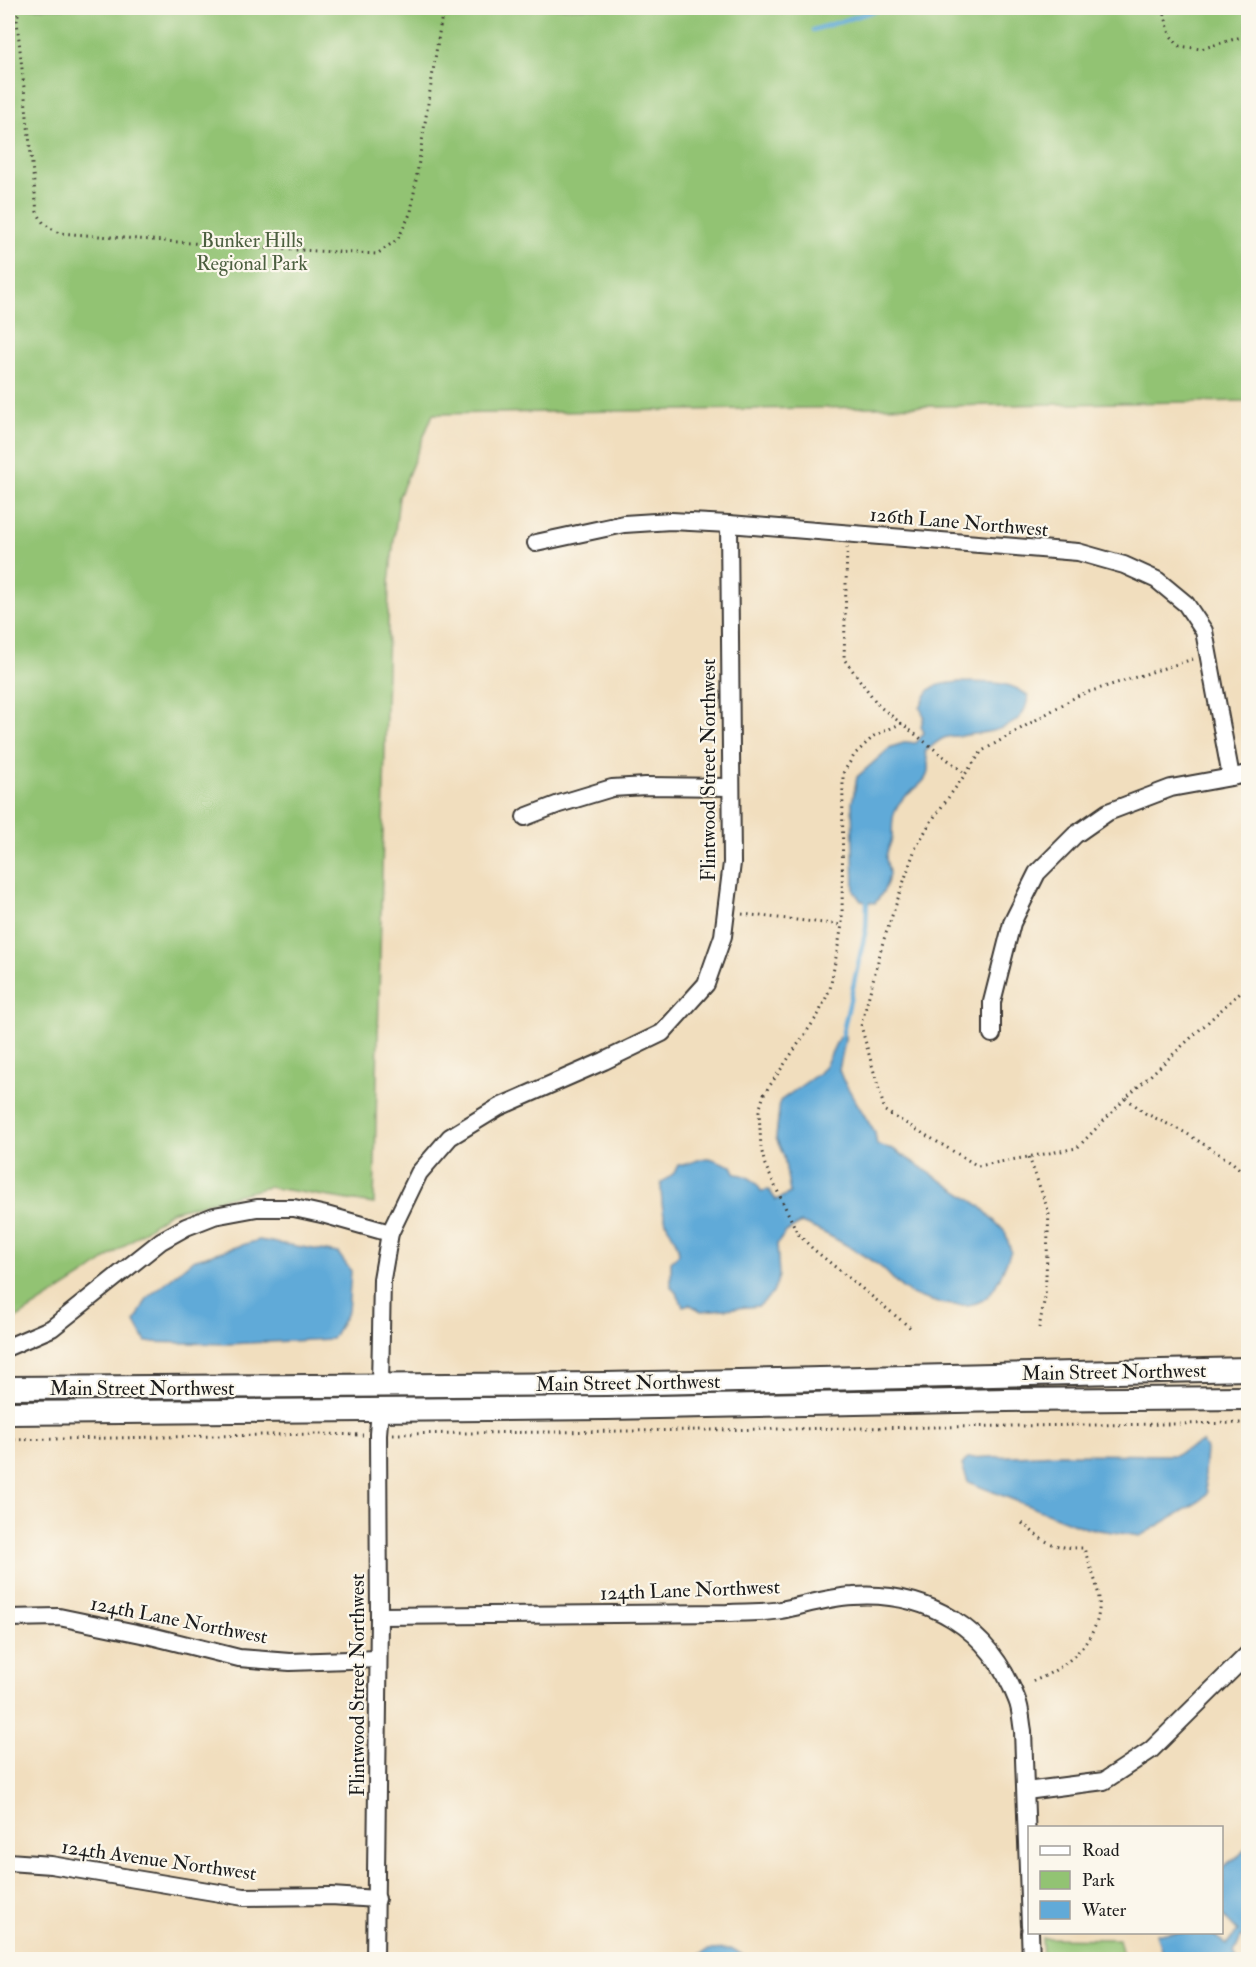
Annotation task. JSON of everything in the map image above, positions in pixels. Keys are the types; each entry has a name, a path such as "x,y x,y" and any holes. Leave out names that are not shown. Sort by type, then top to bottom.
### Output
{"main road":[{"name":"Main Street Northwest","path":"8,1388 630,1383 1248,1369"},
{"name":"Main Street Northwest","path":"8,1413 1248,1398"}],"street":[{"name":"126th Lane Northwest","path":"536,543 624,524 671,521 1078,552 1124,565 1157,580 1186,604 1204,631 1231,777"},
{"name":"Flintwood Street Northwest","path":"380,1386 382,1279 390,1233 419,1173 450,1137 499,1107 662,1033 706,984 723,936 732,862 729,524"},
{"path":"992,1034 992,1002 1012,922 1037,873 1075,835 1108,812 1171,788 1248,774"},
{"path":"525,818 560,804 612,788 730,787"},
{"path":"8,1347 52,1328 161,1241 186,1227 214,1216 257,1208 294,1208 390,1233"},
{"name":"Flintwood Street Northwest","path":"375,1959 380,1410"},
{"name":"124th Lane Northwest","path":"379,1616 727,1613 778,1610 850,1596 877,1595 910,1600 940,1611 960,1622 995,1658 1018,1701 1023,1731 1028,1881"},
{"name":"124th Lane Northwest","path":"8,1618 59,1617 151,1636 239,1658 290,1662 378,1659"},
{"path":"1026,1791 1104,1781 1151,1750 1248,1654"},
{"name":"124th Avenue Northwest","path":"8,1862 51,1866 244,1897 331,1896 377,1899"},
{"path":"1030,1934 1031,1959"}],"path":[{"path":"19,8 17,21 37,212 44,224 59,233 257,248 377,254 398,239 411,212 443,8"},
{"path":"1163,8 1170,34 1179,46 1201,49 1248,35"},
{"path":"848,534 844,659 879,706 966,774"},
{"path":"1210,654 1078,694 982,751 930,823 915,849 883,942 861,1026 885,1111 978,1166 1077,1148 1126,1098 1248,985"},
{"path":"902,723 874,736 855,754 843,773 842,926 830,990 818,1015 764,1094 759,1111 761,1148 765,1165 798,1234 813,1250 912,1329"},
{"path":"726,912 842,926"},
{"path":"1126,1098 1144,1113 1196,1139 1233,1163 1248,1177"},
{"path":"1029,1157 1049,1213 1045,1298 1039,1328"},
{"path":"8,1440 1248,1423"},
{"path":"1022,1523 1047,1543 1057,1547 1084,1548 1098,1594 1098,1617 1091,1638 1072,1658 1048,1676 1031,1682"}],"green space":[{"name":"Bunker Hills Regional Park","path":"8,8 1248,8 1248,401 433,414 399,497 389,583 374,1204 268,1187 170,1212 86,1274 8,1324"},
{"path":"1042,1938 1119,1939 1124,1959 1043,1959"}],"water":[{"path":"959,682 995,683 1013,687 1028,696 1026,707 1015,722 1007,726 987,732 944,738 925,752 928,773 895,811 892,838 886,856 889,874 886,886 875,903 861,901 854,891 852,803 857,777 891,747 907,742 916,743 924,733 921,726 924,716 920,708 926,694 939,685"},
{"path":"846,1036 839,1070 875,1133 877,1145 893,1149 979,1205 1005,1232 1011,1251 995,1286 988,1296 970,1304 947,1304 923,1299 905,1290 882,1268 860,1253 831,1236 801,1223 786,1232 777,1244 779,1276 773,1293 759,1306 701,1311 689,1304 683,1306 671,1287 671,1261 679,1254 665,1217 661,1183 674,1173 678,1165 708,1158 732,1166 736,1174 751,1179 761,1191 769,1190 776,1200 790,1193 784,1157 776,1138 780,1101 819,1073 839,1037"},
{"path":"259,1240 338,1253 351,1271 348,1311 332,1339 228,1344 146,1342 135,1322 147,1298 193,1260"},
{"path":"1202,1442 1206,1449 1204,1474 1207,1493 1200,1501 1140,1536 1085,1528 968,1482 962,1465 968,1458 1059,1454 1175,1455"},
{"path":"1248,1845 1248,1942 1242,1936 1234,1953 1237,1959 1164,1959 1156,1934 1211,1934 1226,1944 1238,1932 1223,1916 1223,1866 1239,1856"},
{"path":"733,1949 749,1959 692,1959 708,1950"}],"waterway":[{"path":"813,30 884,8"},
{"path":"842,1036 866,929 867,902"}]}
